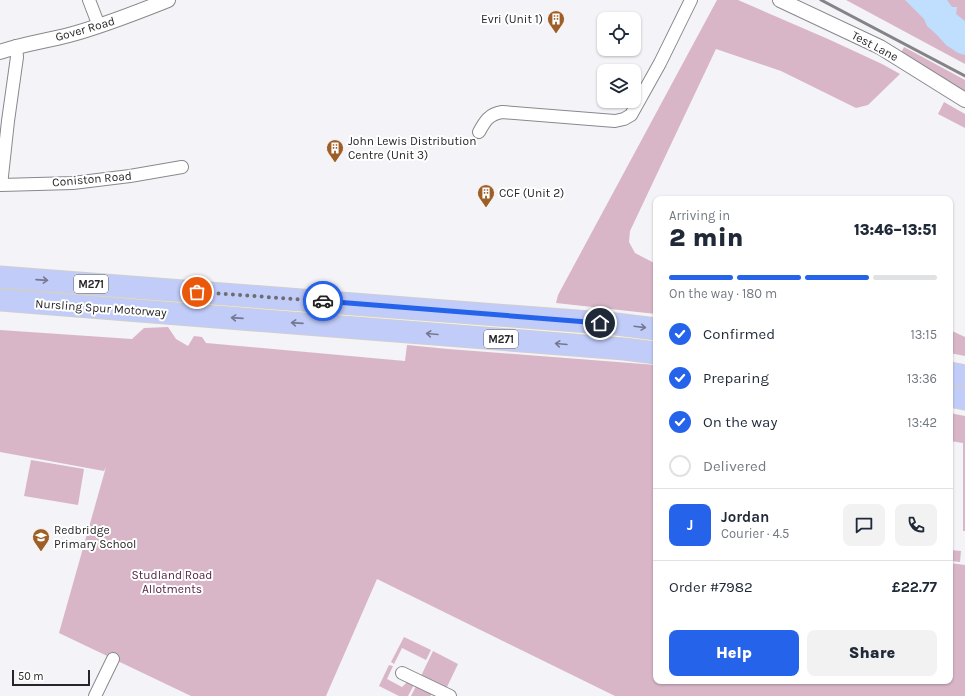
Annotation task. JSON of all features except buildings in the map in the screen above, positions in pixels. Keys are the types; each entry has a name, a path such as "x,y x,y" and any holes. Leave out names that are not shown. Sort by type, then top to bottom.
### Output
{"highway":[{"name":"Nursling Spur Motorway","path":"0,277 616,324 653,329"},
{"name":"Nursling Spur Motorway","path":"0,300 653,353"}],"street":[{"path":"90,0 99,26"},
{"name":"Gover Road","path":"0,52 16,46 68,35 99,26 168,0"},
{"path":"479,132 488,117 494,113 502,112 615,121 624,119 631,115 660,63 691,0"},
{"name":"Test Lane","path":"780,0 880,47 965,100"},
{"name":"Coniston Road","path":"16,46 17,57 1,185 73,183 130,176 182,167"},
{"path":"95,696 114,659"},
{"path":"402,673 437,693 450,696"}],"green space":[{"path":"717,0 738,0 828,39 900,74 868,105 856,108 781,71 716,49 630,231 629,242 635,253 653,262 653,314 556,303 558,295"},
{"path":"846,0 965,0 965,64"},
{"path":"904,47 965,80 965,92 901,53"},
{"path":"944,102 965,114 965,128 938,114"},
{"name":"Studland Road Allotments","path":"168,327 176,339 188,346 194,336 202,337 206,343 405,361 407,345 653,365 653,684 953,684 953,563 965,565 965,696 615,696 377,579 326,696 191,696 59,633 106,467 104,471 0,452 0,330 132,339 144,328"},
{"path":"953,331 965,337 965,356 953,354"},
{"path":"953,414 965,416 965,531 963,531 963,443 953,441"},
{"path":"31,460 84,469 78,505 24,496"},
{"path":"953,550 961,551 960,562 953,561"},
{"path":"404,637 431,650 426,660 402,648 394,664 391,662"},
{"path":"433,651 458,664 446,689 421,676"},
{"path":"389,665 393,666 387,679 402,687 407,682 415,683 408,696 399,696 379,686"},
{"path":"417,684 431,694 431,696 411,696"}],"water":[{"path":"905,0 947,0 952,7 957,7 956,14 965,21 965,55 958,53 946,45 927,26 924,19"}],"railway":[{"path":"821,0 965,76"}],"way so far":[{"path":"197,292 323,301"}],"place":[{"name":"Evri (Unit 1)","path":"556,34"},
{"name":"John Lewis Distribution Centre (Unit 3)","path":"335,163"},
{"name":"CCF (Unit 2)","path":"486,208"},
{"name":"Redbridge Primary School","path":"41,552"}],"route":[{"path":"323,301 600,323"}]}
